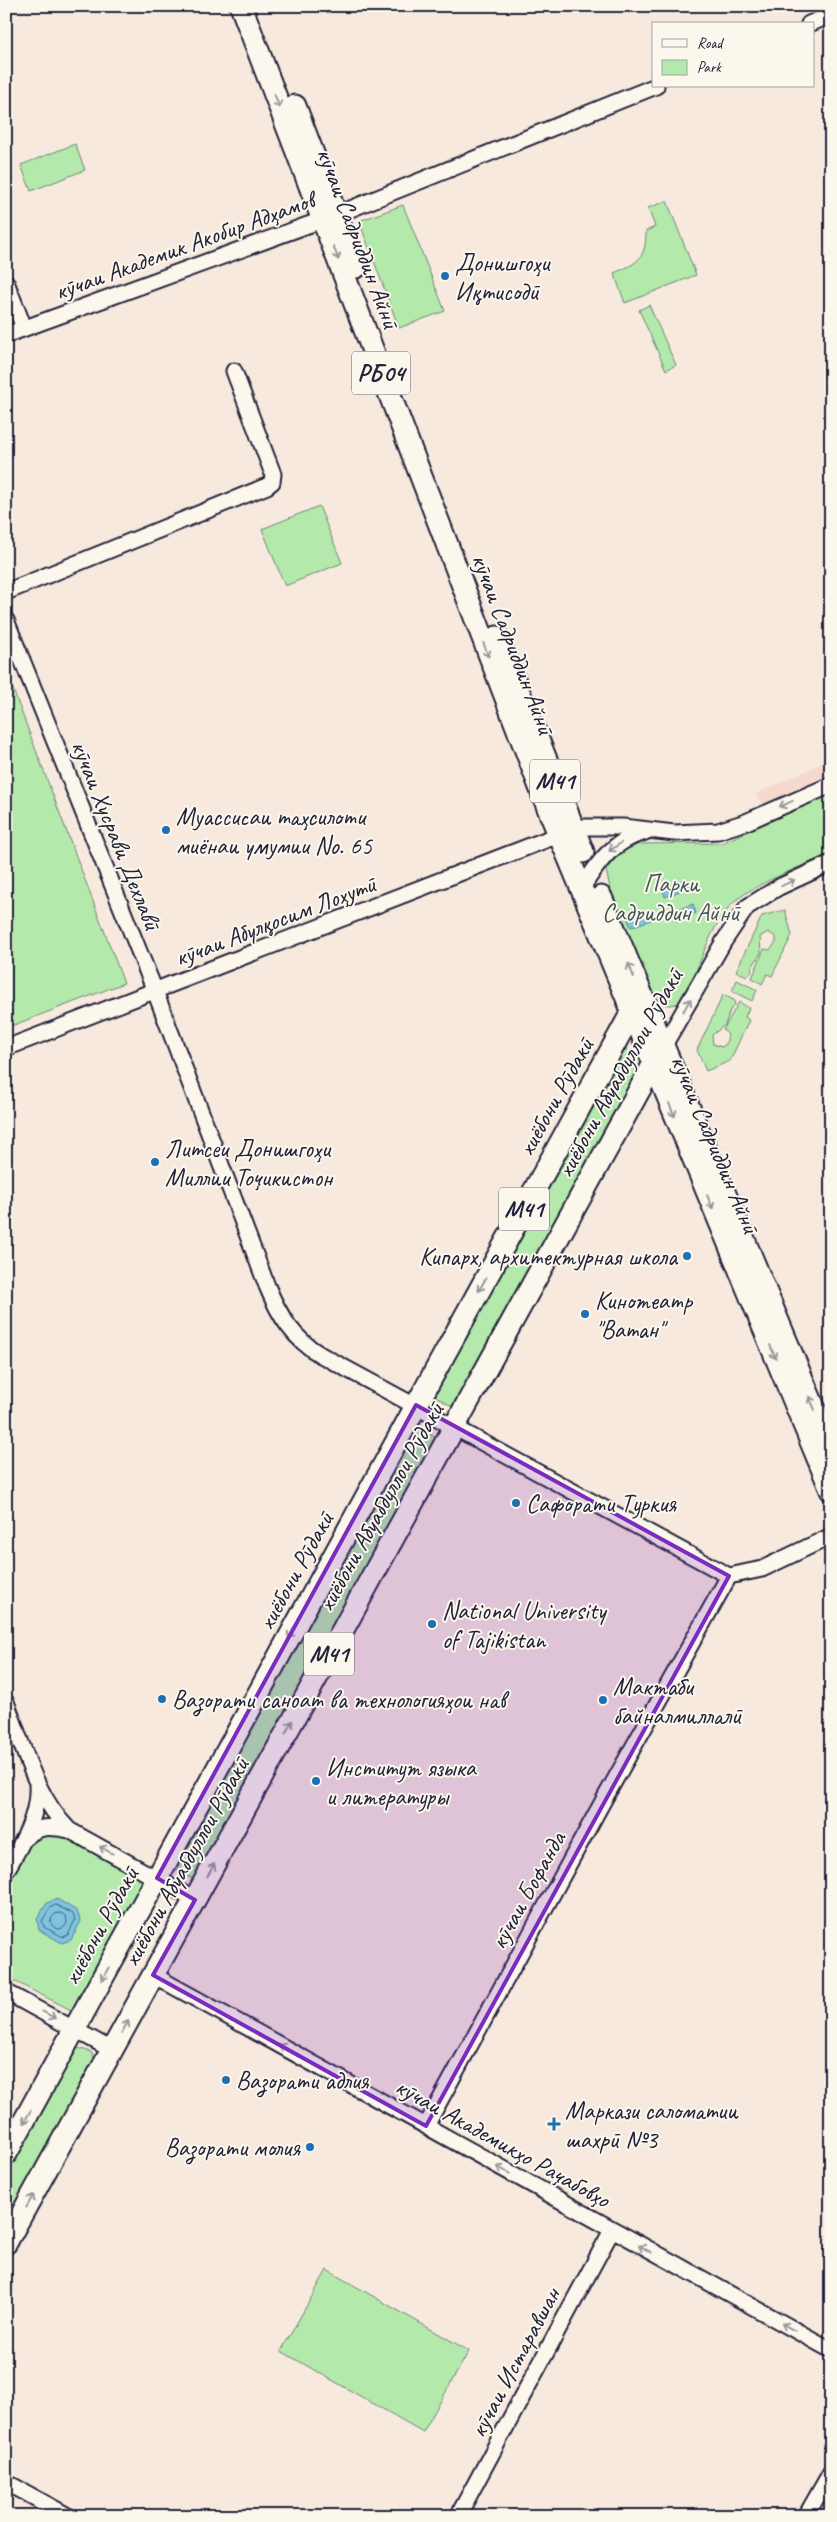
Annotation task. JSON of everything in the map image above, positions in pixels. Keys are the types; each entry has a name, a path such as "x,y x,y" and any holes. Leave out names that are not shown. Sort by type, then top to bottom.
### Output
{"highway":[{"name":"кӯчаи Садриддин Айнӣ","path":"241,6 330,216"},
{"name":"кӯчаи Садриддин Айнӣ","path":"256,6 330,216 528,736 746,1267 831,1490"},
{"name":"кӯчаи Садриддин Айнӣ","path":"587,880 632,1012 658,1056"},
{"name":"хиёбони Рӯдакӣ","path":"6,2154 632,1012"},
{"name":"хиёбони Абуабдуллои Рӯдакӣ","path":"6,2243 658,1056"},
{"name":"кӯчаи Садриддин Айнӣ","path":"746,1267 831,1448"}],"street":[{"path":"814,22 831,15"},
{"name":"кӯчаи Академик Акобир Адҳамов","path":"6,335 330,216 652,88"},
{"path":"6,282 24,328"},
{"path":"6,592 267,486 272,482 273,474 234,371"},
{"name":"кӯчаи Хусрави Дехлавӣ","path":"6,620 155,991 267,1286 283,1319 294,1334 313,1351 456,1426 729,1576"},
{"path":"567,832 593,826 646,832 718,831 746,822 831,785"},
{"name":"кӯчаи Абулқосим Лоҳутӣ","path":"6,1048 567,832"},
{"path":"587,880 613,847 646,832"},
{"name":"хиёбони Абуабдуллои Рӯдакӣ","path":"658,1056 724,941 747,907 779,887 831,863"},
{"path":"729,1576 762,1569 831,1536"},
{"name":"кӯчаи Бофанда","path":"426,2126 729,1576"},
{"path":"6,1702 38,1785 59,1819 69,1830 195,1900"},
{"path":"6,1871 24,1839 36,1803 38,1785"},
{"path":"24,1839 34,1830 42,1827 69,1830"},
{"name":"кӯчаи Академикҳо Раҷабовҳо","path":"153,1975 831,2350"},
{"path":"6,1992 112,2050"},
{"name":"кӯчаи Истаравшан","path":"458,2516 612,2230"},
{"path":"806,2516 831,2472"},
{"path":"6,2482 68,2516"}],"highlighted area":[{"path":"416,1405 729,1576 426,2126 153,1975 195,1900 157,1878"}],"shaded area":[{"path":"831,759 831,778 764,809 756,794"}],"green space":[{"path":"75,144 85,170 31,191 21,165"},
{"path":"667,201 696,275 625,303 614,273 635,263 639,259 646,240 646,231 655,227 648,208"},
{"path":"403,205 445,311 399,328 359,221"},
{"path":"649,305 676,365 666,370 639,310"},
{"path":"319,506 342,563 285,586 262,529"},
{"path":"12,687 124,983 6,1028 6,689"},
{"name":"Парки Садриддин Айнӣ","path":"831,794 831,853 778,876 740,897 723,915 709,939 682,1002 666,1005 652,997 610,888 606,870 619,854 635,844 722,843"},
{"path":"785,910 792,935 772,976 767,974 762,984 752,978 764,949 770,950 776,942 776,937 768,932 760,937 761,953 752,967 751,973 747,976 736,971 762,916"},
{"path":"737,980 757,990 752,1001 732,991"},
{"path":"723,995 734,1000 735,1005 730,1010 725,1025 712,1035 713,1044 722,1047 726,1044 728,1035 723,1030 739,1002 749,1008 745,1017 749,1020 730,1061 706,1071 697,1050"},
{"path":"625,1046 640,1079 453,1407 428,1392"},
{"path":"412,1424 437,1438 194,1880 170,1866"},
{"path":"41,1834 67,1834 145,1880 75,2012 6,1977 6,1882 29,1840"},
{"path":"78,2048 91,2052 96,2060 6,2226 6,2165 66,2055"},
{"path":"327,2270 469,2351 423,2432 281,2351"}],"water":[{"path":"687,878 690,887 665,897 662,888"},
{"path":"693,904 696,913 675,921 671,912"},
{"path":"652,909 656,918 631,927 627,918"},
{"path":"57,1899 77,1911 81,1921 71,1940 62,1943 39,1930 37,1919 47,1903"}],"place":[{"name":"Донишгоҳи Иқтисодӣ","path":"445,276"},
{"name":"Муассисаи таҳсилоти миёнаи умумии No. 65","path":"166,830"},
{"name":"Литсеи Донишгоҳи Миллии Тоҷикистон","path":"155,1162"},
{"name":"Кипарх, архитектурная школа","path":"687,1256"},
{"name":"Кинотеатр \"Ватан\"","path":"585,1314"},
{"name":"Сафорати Туркия","path":"516,1503"},
{"name":"National University of Tajikistan","path":"432,1624"},
{"name":"Вазорати саноат ва технологияҳои нав","path":"162,1699"},
{"name":"Мактаби байналмиллалӣ","path":"603,1700"},
{"name":"Институт языка и литературы","path":"316,1781"},
{"name":"Вазорати адлия","path":"226,2080"},
{"name":"Маркази саломатии шахрӣ №3","path":"554,2124"},
{"name":"Вазорати молия","path":"310,2147"}]}
